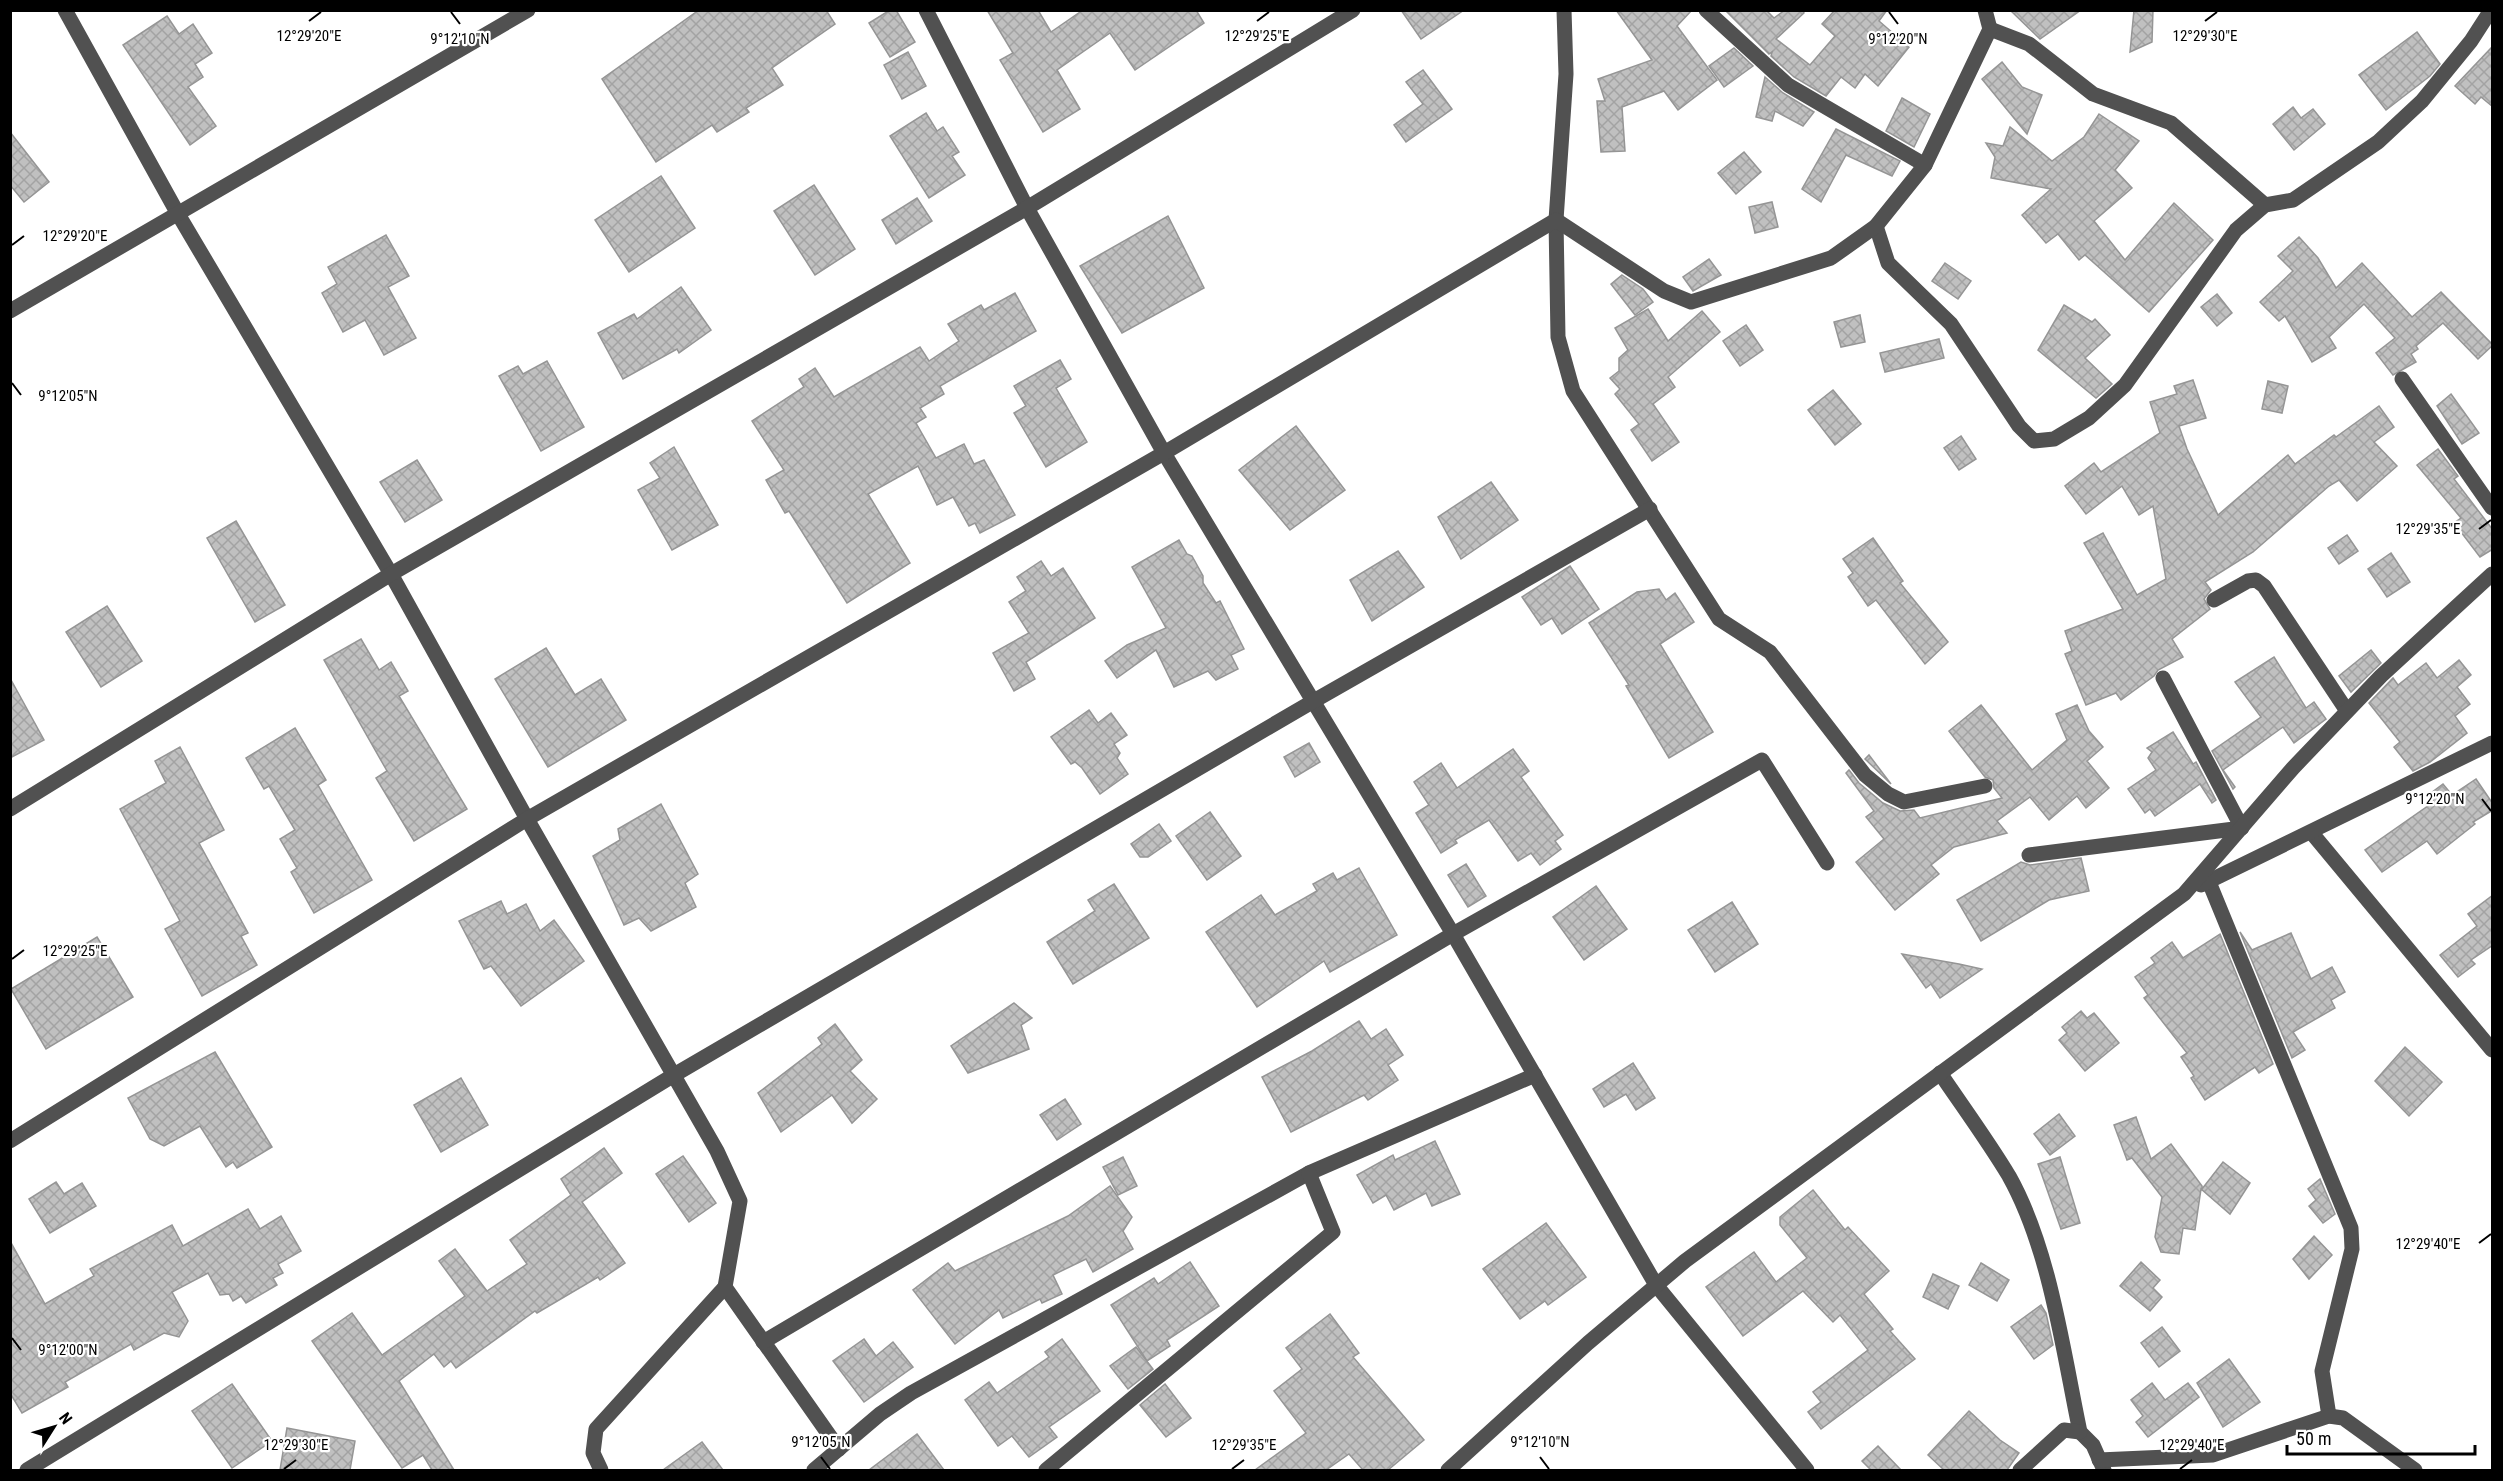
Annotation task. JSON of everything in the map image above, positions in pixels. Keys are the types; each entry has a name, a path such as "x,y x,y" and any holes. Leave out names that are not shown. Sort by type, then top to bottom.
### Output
{"street":[{"path":"65,10 178,214 391,574 527,819 717,1151 740,1201 725,1287 596,1429 593,1453 601,1470"},
{"path":"10,311 528,10"},
{"path":"926,10 1027,208 1164,453 1453,934 1656,1285 1807,1470"},
{"path":"10,809 391,574 1027,208 1353,10"},
{"path":"1564,10 1566,74 1556,219 1558,337 1573,391 1719,619 1770,652 1865,775 1888,794 1904,802 1985,786"},
{"path":"1706,10 1788,85 1925,165"},
{"path":"1556,219 1664,291 1691,302 1831,258 1876,226 1925,165 1990,29 1985,10"},
{"path":"1876,226 1887,263 1951,324 2019,426 2034,441 2054,439 2090,418 2125,385 2236,230 2265,205 2293,200 2379,142 2422,101 2471,41 2491,10"},
{"path":"1990,29 2029,44 2093,94 2171,123 2265,205"},
{"path":"10,1141 527,819 1164,453 1556,219"},
{"path":"2402,379 2493,508"},
{"path":"27,1470 674,1075 1312,702 1650,509"},
{"path":"2184,894 2293,768 2347,711 2381,676 2493,574"},
{"path":"2214,600 2248,581 2256,580 2264,586 2347,711"},
{"path":"2163,678 2242,828"},
{"path":"1457,1468 1684,1261 2184,894 2493,744"},
{"path":"764,1342 1453,934 1762,760 1827,863"},
{"path":"2029,855 2242,828"},
{"path":"2311,832 2493,1050"},
{"path":"2209,882 2351,1228 2352,1249 2322,1371 2329,1416"},
{"path":"1940,1073 2009,1177 2027,1216 2050,1290 2080,1432 2093,1445 2102,1465 2213,1455 2329,1416 2343,1418 2415,1470"},
{"path":"814,1470 880,1414 911,1393 1309,1173 1534,1075"},
{"path":"1046,1470 1333,1232 1309,1173"},
{"path":"725,1287 839,1449"},
{"path":"2020,1470 2064,1430 2080,1432"}],"building":[{"path":"699,10 826,10 835,24 772,68 783,85 746,108 749,112 717,132 712,125 656,162 602,79"},
{"path":"890,10 896,10 915,42 890,57 869,23"},
{"path":"987,10 1038,10 1051,32 1083,10 1196,10 1204,23 1135,70 1110,33 1057,70 1080,109 1043,132 1000,60 1013,53"},
{"path":"1401,10 1464,10 1421,39"},
{"path":"1616,10 1692,10 1677,26 1717,80 1678,110 1664,91 1622,107 1625,151 1601,152 1597,101 1605,101 1598,79 1652,60"},
{"path":"1725,10 1766,10 1774,18 1785,10 1802,10 1804,13 1776,39 1810,65 1835,36 1822,24 1835,10 1887,10 1879,21 1909,47 1878,86 1865,74 1855,88 1841,77 1826,96 1794,77 1771,56 1772,52 1769,54"},
{"path":"2010,10 2081,10 2040,39"},
{"path":"2134,10 2153,10 2152,42 2130,52"},
{"path":"167,16 179,34 193,24 212,53 195,64 203,77 188,87 216,126 190,145 123,45"},
{"path":"2417,32 2440,64 2430,76 2386,110 2359,75"},
{"path":"2493,46 2493,107 2481,97 2475,104 2455,86"},
{"path":"1734,48 1753,66 1724,87 1709,66"},
{"path":"908,52 926,86 902,99 884,65"},
{"path":"2002,62 2022,87 2042,95 2027,134 1982,79"},
{"path":"1423,70 1452,109 1406,142 1394,125 1423,104 1406,82"},
{"path":"1765,77 1783,93 1814,112 1803,126 1775,111 1772,121 1756,117"},
{"path":"1902,98 1930,114 1914,147 1886,131"},
{"path":"2293,107 2301,118 2313,109 2325,124 2294,150 2273,124"},
{"path":"926,113 937,131 943,127 959,152 952,156 965,175 929,198 890,136"},
{"path":"2099,114 2139,141 2115,170 2132,188 2094,221 2125,260 2174,203 2213,240 2149,312 2085,255 2079,260 2058,234 2046,243 2022,215 2051,189 1991,178 1995,157 1986,143 2003,146 2010,127 2052,161 2084,137"},
{"path":"1836,129 1900,161 1892,176 1846,155 1821,202 1802,189"},
{"path":"10,132 49,182 24,202 10,185"},
{"path":"1744,152 1761,172 1736,194 1718,173"},
{"path":"661,176 695,228 629,272 595,220"},
{"path":"814,185 855,249 815,275 774,211"},
{"path":"917,198 932,221 896,244 882,220"},
{"path":"1772,202 1778,227 1755,233 1749,207"},
{"path":"1168,216 1204,288 1122,333 1080,266"},
{"path":"386,235 409,276 388,287 416,338 384,355 365,320 343,332 322,293 337,284 328,267"},
{"path":"2299,237 2318,258 2336,288 2362,263 2412,317 2441,292 2493,345 2478,359 2443,323 2416,346 2418,349 2411,354 2416,362 2393,375 2376,353 2395,338 2364,304 2329,337 2336,348 2312,362 2285,316 2279,321 2260,302 2293,271 2278,256"},
{"path":"1709,259 1721,275 1693,291 1683,277"},
{"path":"1945,263 1971,281 1958,299 1932,281"},
{"path":"1622,275 1643,289 1653,302 1635,315 1611,284"},
{"path":"681,287 711,330 679,353 677,349 623,379 598,333 634,314 637,319"},
{"path":"1015,293 1036,331 940,386 944,394 920,408 926,417 916,423 936,458 964,444 974,464 984,460 1015,515 980,533 975,523 969,526 953,497 937,505 918,466 868,494 910,563 847,603 789,511 785,513 766,480 784,470 752,421 804,387 799,379 815,368 834,397 920,347 929,361 959,341 948,324 981,305 984,310"},
{"path":"2217,294 2232,313 2217,326 2201,307"},
{"path":"2064,305 2092,322 2095,319 2110,335 2085,358 2112,384 2096,398 2038,350"},
{"path":"1648,309 1668,341 1702,311 1720,332 1668,377 1675,387 1653,404 1679,442 1652,461 1631,430 1639,424 1615,394 1620,389 1610,378 1619,371 1619,358 1628,350 1615,328"},
{"path":"1860,315 1865,342 1841,347 1834,322"},
{"path":"1746,325 1763,350 1740,366 1723,341"},
{"path":"1939,339 1944,358 1885,372 1880,353"},
{"path":"1060,360 1071,379 1056,388 1087,442 1046,467 1014,413 1026,406 1014,386"},
{"path":"547,361 584,427 541,451 499,376 518,366 523,374"},
{"path":"2193,380 2206,418 2179,426 2187,449 2218,515 2288,455 2295,464 2379,406 2394,427 2374,442 2397,466 2357,501 2339,480 2329,486 2253,552 2205,582 2211,590 2204,599 2210,609 2172,639 2183,657 2158,670 2154,676 2121,700 2116,693 2086,705 2065,654 2072,651 2065,631 2123,609 2084,543 2103,533 2137,595 2166,579 2153,506 2139,515 2122,486 2086,514 2065,486 2094,463 2101,472 2160,433 2150,402 2177,394 2174,386"},
{"path":"2268,381 2288,386 2282,413 2262,409"},
{"path":"1833,390 1861,424 1835,445 1808,410"},
{"path":"2451,394 2479,433 2462,444 2437,406"},
{"path":"1296,426 1345,490 1290,530 1239,470"},
{"path":"1961,436 1976,459 1959,470 1944,448"},
{"path":"674,447 718,525 672,550 638,490 660,478 650,463"},
{"path":"2438,449 2458,476 2454,479 2493,530 2493,549 2480,557 2454,523 2461,518 2417,465"},
{"path":"417,460 442,500 405,522 380,482"},
{"path":"1491,482 1518,520 1461,559 1438,517"},
{"path":"236,521 285,605 255,622 207,538"},
{"path":"2347,535 2358,551 2339,564 2328,548"},
{"path":"1873,538 1903,581 1900,583 1948,642 1925,664 1876,600 1868,606 1848,577 1853,573 1843,559"},
{"path":"1179,540 1187,554 1192,556 1203,576 1203,583 1216,603 1220,601 1244,649 1231,655 1238,669 1216,680 1208,671 1174,687 1156,650 1117,678 1105,661 1127,645 1166,628 1132,567"},
{"path":"1398,551 1424,587 1372,621 1350,580"},
{"path":"2391,553 2410,582 2387,597 2368,569"},
{"path":"1041,561 1051,576 1063,568 1095,618 1026,662 1035,679 1014,691 993,653 1029,633 1009,602 1026,591 1017,577"},
{"path":"1570,566 1599,609 1562,634 1552,618 1541,625 1522,597"},
{"path":"1659,589 1666,600 1675,593 1694,622 1660,644 1713,732 1669,758 1626,686 1629,685 1589,623 1637,592"},
{"path":"107,606 142,661 101,687 66,632"},
{"path":"361,639 379,670 391,662 408,691 399,696 467,809 414,841 376,778 387,771 324,660"},
{"path":"546,648 575,695 601,679 626,720 548,767 495,679"},
{"path":"2371,650 2381,663 2351,692 2339,676"},
{"path":"2274,657 2306,708 2314,702 2326,719 2294,743 2283,727 2223,770 2235,787 2233,789 2212,751 2261,717 2235,682"},
{"path":"2459,660 2471,675 2457,687 2470,704 2455,716 2467,733 2430,762 2413,771 2394,747 2400,742 2369,703 2393,678 2398,685 2426,663 2437,678"},
{"path":"10,678 44,740 10,758"},
{"path":"1981,705 2032,770 2067,740 2056,714 2077,705 2089,731 2103,747 2087,761 2109,788 2086,808 2077,796 2049,820 2030,797 1997,821 2007,833 1954,847 1931,865 1939,874 1895,910 1856,862 1884,839 1866,817 1874,811 1846,773 1849,770 1859,783 1883,803 1900,811 1914,810 1920,818 2002,798 1994,788 1993,780 1985,777 1949,731"},
{"path":"1089,710 1098,723 1111,713 1127,735 1114,744 1120,753 1117,758 1128,774 1100,794 1082,768 1075,762 1071,764 1051,737"},
{"path":"295,728 326,780 318,785 372,880 314,913 291,872 297,868 280,839 295,830 269,786 264,789 246,758"},
{"path":"2173,732 2193,764 2196,762 2216,800 2212,803 2200,784 2155,816 2150,809 2145,813 2128,789 2156,770 2148,758 2152,752 2147,748"},
{"path":"1309,743 1320,762 1295,777 1284,757"},
{"path":"180,747 224,830 199,843 248,933 241,936 257,965 202,996 165,929 180,921 120,809 166,783 155,761"},
{"path":"1513,749 1529,771 1521,777 1563,835 1555,841 1561,849 1540,865 1531,853 1518,861 1489,820 1455,840 1457,843 1441,853 1416,813 1429,805 1414,782 1441,763 1457,788"},
{"path":"1869,755 1891,784 1865,759"},
{"path":"2476,779 2493,804 2493,810 2473,822 2475,824 2437,854 2427,841 2382,872 2365,850 2432,803 2427,796 2443,784 2452,795"},
{"path":"661,804 698,874 685,883 696,907 651,931 639,918 624,925 593,856 620,840 618,829"},
{"path":"1210,812 1241,856 1207,880 1176,836"},
{"path":"1159,824 1171,841 1148,857 1140,857 1131,844"},
{"path":"2081,858 2089,891 2049,900 1981,941 1957,900 2021,862 2030,865"},
{"path":"1466,864 1486,896 1468,907 1448,875"},
{"path":"1359,868 1397,935 1330,972 1324,961 1257,1007 1206,932 1261,895 1275,915 1317,891 1313,884 1333,873 1337,880"},
{"path":"1114,884 1149,938 1073,984 1047,942 1095,911 1088,900"},
{"path":"1596,886 1627,929 1584,960 1553,917"},
{"path":"2493,895 2493,945 2471,960 2475,964 2458,977 2440,955 2477,926 2468,914"},
{"path":"501,901 507,914 526,904 540,931 554,920 584,961 521,1006 491,966 484,969 459,921"},
{"path":"1732,902 1758,944 1715,972 1688,930"},
{"path":"2240,932 2252,950 2291,933 2311,979 2332,967 2345,992 2331,1000 2335,1008 2293,1032 2305,1050 2292,1058"},
{"path":"2220,934 2273,1064 2259,1073 2255,1067 2205,1100 2191,1078 2194,1076 2181,1057 2187,1053 2144,998 2148,995 2135,977 2155,963 2151,958 2172,942 2183,958"},
{"path":"97,937 133,997 46,1049 11,989"},
{"path":"1902,954 1982,969 1940,998 1931,984 1926,988"},
{"path":"1014,1003 1032,1018 1021,1025 1029,1049 968,1073 951,1046"},
{"path":"2081,1011 2087,1018 2094,1013 2119,1043 2085,1071 2059,1040 2067,1033 2062,1027"},
{"path":"1359,1021 1371,1039 1386,1029 1403,1055 1388,1065 1398,1080 1368,1100 1364,1095 1291,1132 1262,1077 1312,1051"},
{"path":"835,1024 862,1060 850,1071 877,1099 852,1123 832,1095 781,1132 758,1093 822,1044 818,1038"},
{"path":"2405,1047 2442,1082 2409,1116 2375,1081"},
{"path":"215,1052 272,1147 237,1168 233,1162 226,1167 200,1126 164,1146 150,1139 128,1098"},
{"path":"1633,1063 1655,1098 1636,1110 1626,1094 1604,1107 1593,1089"},
{"path":"461,1078 488,1125 441,1152 414,1105"},
{"path":"1065,1099 1081,1124 1057,1140 1040,1115"},
{"path":"2059,1114 2075,1136 2050,1155 2034,1134"},
{"path":"2136,1117 2151,1159 2171,1144 2202,1189 2223,1162 2250,1183 2230,1214 2201,1189 2195,1230 2183,1228 2179,1254 2161,1252 2155,1237 2162,1197 2132,1158 2127,1160 2114,1125"},
{"path":"1435,1141 1460,1194 1432,1206 1426,1193 1394,1210 1386,1195 1373,1203 1357,1175 1393,1155 1395,1160"},
{"path":"604,1148 622,1173 582,1202 625,1263 600,1280 598,1277 537,1313 535,1311 456,1368 451,1361 444,1367 434,1354 399,1381 454,1470 432,1470 423,1455 402,1468 312,1341 352,1313 382,1355 465,1296 439,1261 455,1249 487,1291 527,1264 510,1240 571,1195 561,1179"},
{"path":"683,1156 716,1203 689,1222 656,1174"},
{"path":"1123,1157 1137,1186 1118,1195 1103,1167"},
{"path":"2060,1157 2080,1223 2061,1229 2038,1164"},
{"path":"2320,1179 2335,1214 2323,1223 2309,1206 2316,1200 2308,1189"},
{"path":"56,1182 64,1194 82,1183 96,1206 50,1233 29,1199"},
{"path":"1110,1186 1132,1217 1123,1231 1133,1249 1093,1272 1086,1259 1053,1275 1062,1294 1042,1303 1040,1299 1003,1318 999,1310 955,1344 913,1290 948,1263 955,1271 1068,1216"},
{"path":"1813,1190 1845,1230 1848,1227 1889,1271 1864,1294 1893,1329 1890,1331 1915,1359 1821,1429 1808,1412 1821,1402 1813,1392 1868,1350 1840,1315 1833,1322 1803,1291 1743,1336 1706,1287 1754,1252 1776,1282 1807,1258 1780,1225 1780,1217"},
{"path":"248,1209 260,1229 281,1216 301,1251 278,1264 283,1273 273,1278 277,1285 246,1303 241,1296 233,1301 229,1294 220,1295 208,1273 172,1292 188,1321 179,1337 164,1333 134,1350 131,1344 65,1382 68,1387 22,1413 10,1393 10,1241 45,1304 94,1276 90,1269 172,1225 183,1246"},
{"path":"1546,1223 1586,1277 1548,1305 1545,1301 1520,1319 1483,1269"},
{"path":"2314,1236 2332,1255 2309,1279 2293,1259"},
{"path":"1190,1262 1219,1306 1167,1340 1170,1346 1147,1361 1111,1305 1154,1278 1158,1284"},
{"path":"2141,1262 2160,1280 2153,1288 2162,1297 2150,1311 2120,1286"},
{"path":"1981,1263 2009,1280 1997,1301 1969,1285"},
{"path":"1933,1274 1959,1286 1948,1309 1923,1297"},
{"path":"2041,1305 2046,1313 2053,1345 2034,1359 2011,1327"},
{"path":"1330,1314 1359,1353 1353,1357 1424,1440 1388,1470 1363,1470 1349,1454 1326,1470 1255,1470 1306,1433 1274,1391 1302,1369 1286,1348"},
{"path":"2162,1327 2180,1351 2159,1367 2141,1343"},
{"path":"864,1339 876,1356 893,1342 913,1367 864,1402 833,1361"},
{"path":"1062,1339 1100,1391 1049,1427 1057,1437 1029,1457 1012,1436 998,1446 965,1400 989,1382 997,1393 1049,1357 1045,1352"},
{"path":"1136,1347 1153,1369 1128,1389 1110,1366"},
{"path":"2229,1359 2260,1402 2223,1427 2197,1383"},
{"path":"2152,1383 2165,1400 2188,1383 2199,1397 2148,1437 2136,1422 2143,1416 2131,1400"},
{"path":"232,1384 272,1441 232,1468 192,1411"},
{"path":"1165,1384 1191,1418 1166,1437 1140,1405"},
{"path":"1969,1411 2000,1440 2019,1453 2007,1470 1944,1470 1928,1455"},
{"path":"287,1428 355,1441 350,1470 280,1470"},
{"path":"917,1434 944,1470 869,1470"},
{"path":"702,1442 723,1470 663,1470"},
{"path":"1878,1446 1901,1470 1871,1470 1862,1461"}]}
